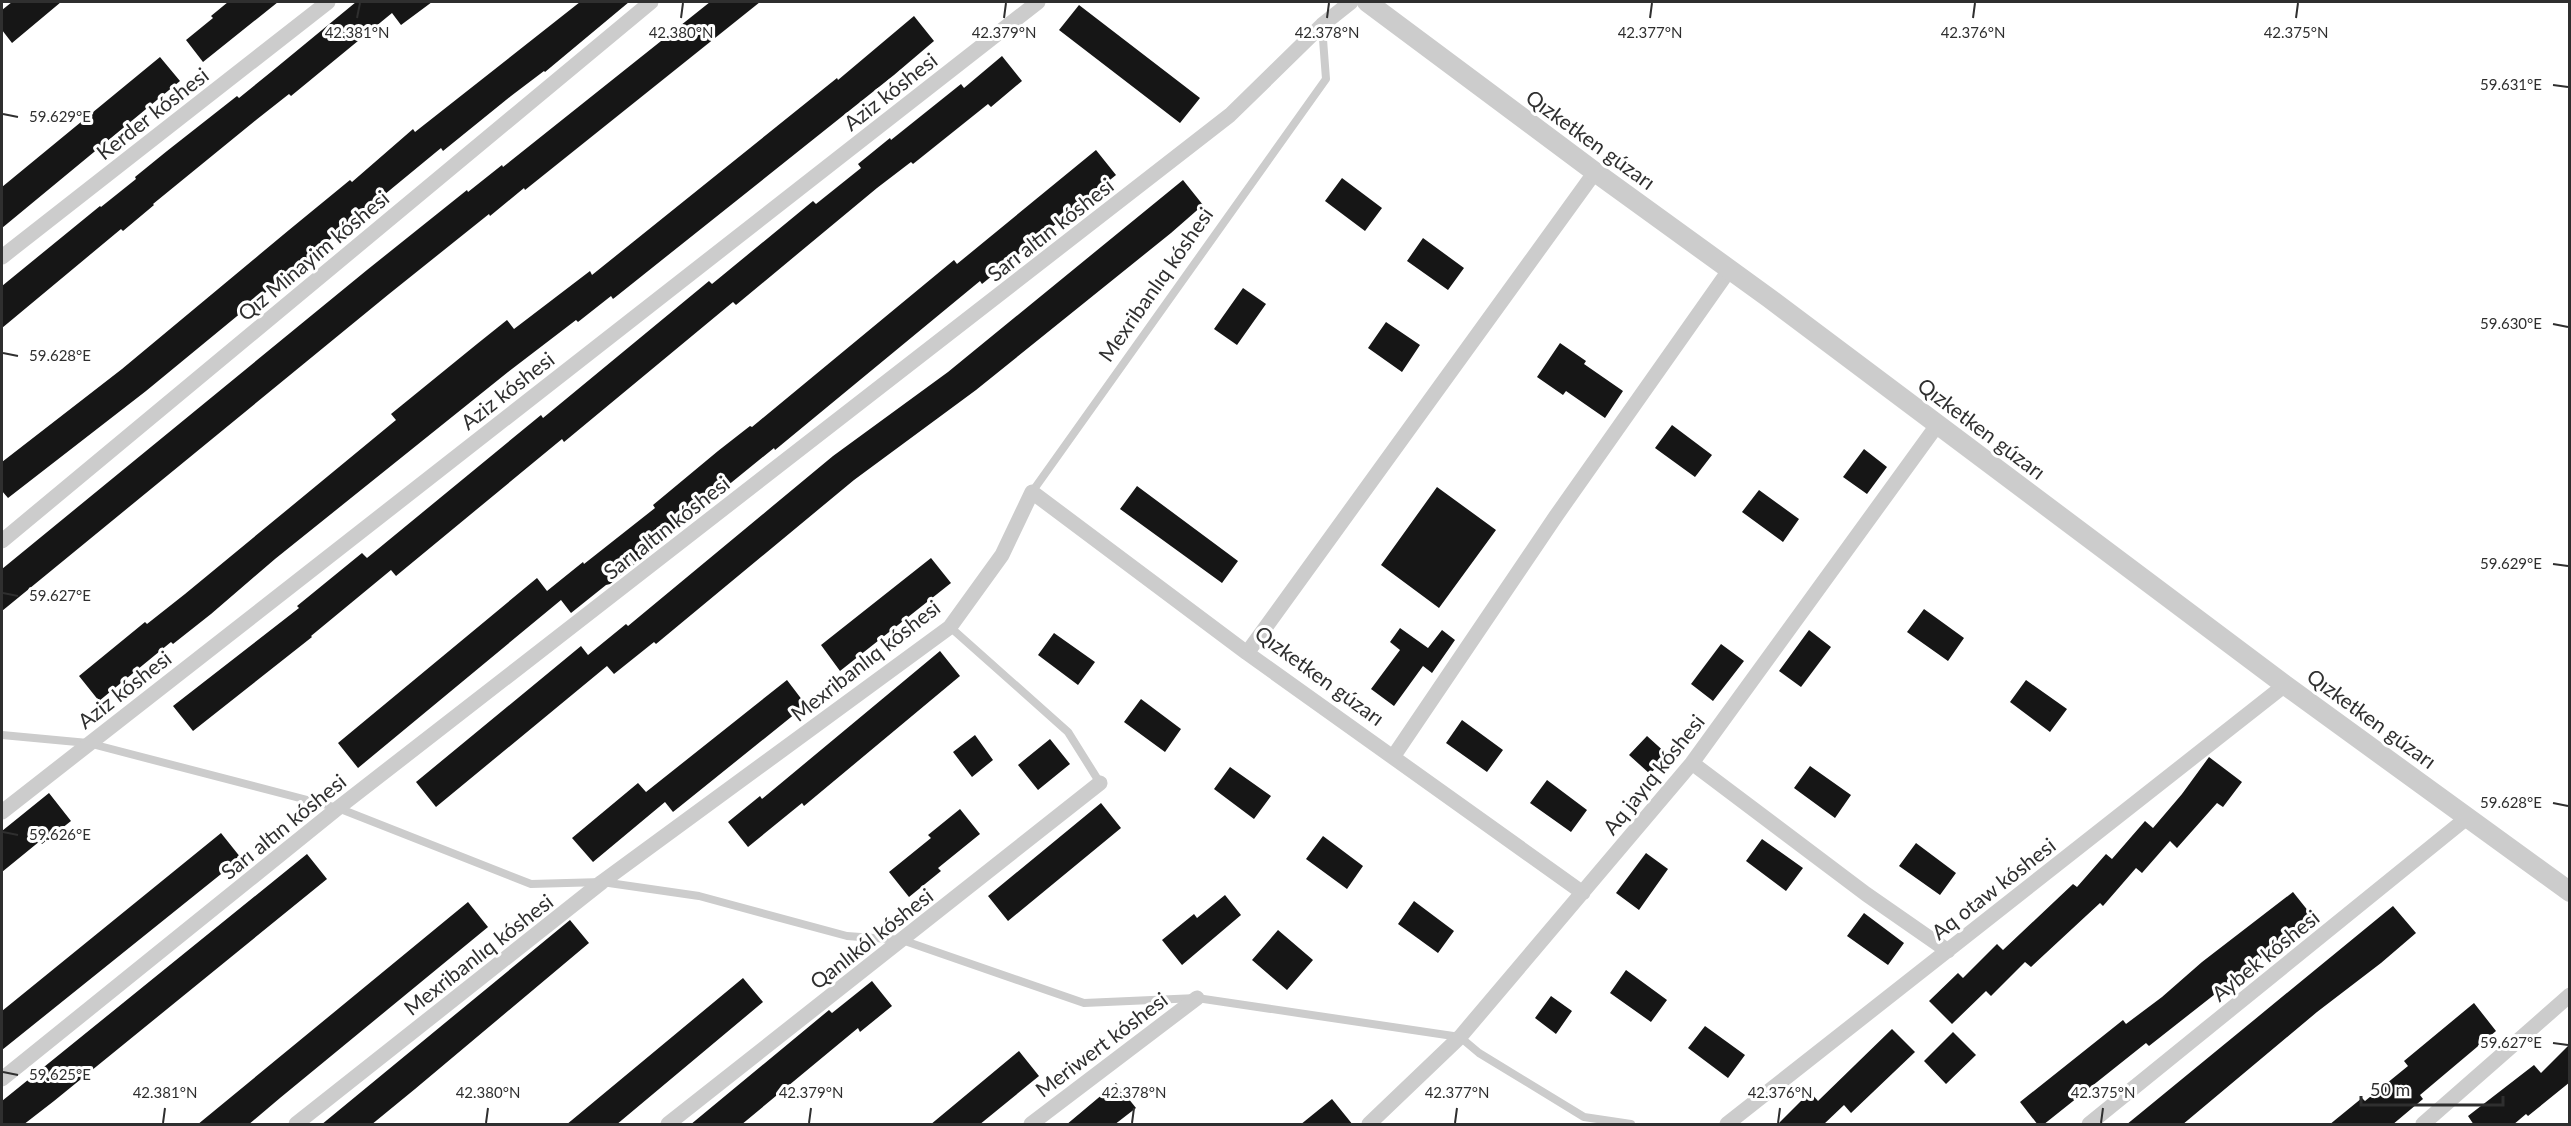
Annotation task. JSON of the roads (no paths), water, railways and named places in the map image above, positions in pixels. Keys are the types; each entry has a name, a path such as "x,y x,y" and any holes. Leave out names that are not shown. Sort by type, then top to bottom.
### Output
{"street":[{"name":"Kerder kóshesi","path":"2,257 328,2"},
{"name":"Qız Minayim kóshesi","path":"2,541 651,2"},
{"name":"Aziz kóshesi","path":"2,812 1038,2"},
{"name":"Sarı altın kóshesi","path":"2,1079 338,808 1230,116 1322,25 1351,2"},
{"name":"Qızketken gúzarı","path":"1367,2 1595,172 1730,269 2285,685 2570,892"},
{"path":"1247,652 1595,172"},
{"path":"1393,757 1556,516 1730,269"},
{"name":"Aq jayıq kóshesi","path":"1369,1125 1460,1037 1692,763 1938,424"},
{"name":"Qızketken gúzarı","path":"1032,492 1247,652 1583,893"},
{"name":"Mexribanlıq kóshesi","path":"296,1125 602,882 950,627 1002,555 1032,492"},
{"name":"Aq otaw kóshesi","path":"1727,1125 2285,685"},
{"path":"1692,763 1866,894 1948,951"},
{"name":"Qanlıkól kóshesi","path":"668,1125 1100,783"},
{"name":"Aybek kóshesi","path":"2089,1125 2468,817"},
{"path":"2423,1125 2570,995"},
{"name":"Meriwert kóshesi","path":"1031,1125 1197,998"}],"lane":[{"name":"Mexribanlıq kóshesi","path":"1032,492 1326,79 1322,25"},
{"path":"950,627 1068,732 1100,783"},
{"path":"2,735 88,743 338,808 531,884 602,882 699,896 847,936 902,940 1084,1003 1197,998 1460,1037 1479,1053 1584,1117 1631,1125"}]}
